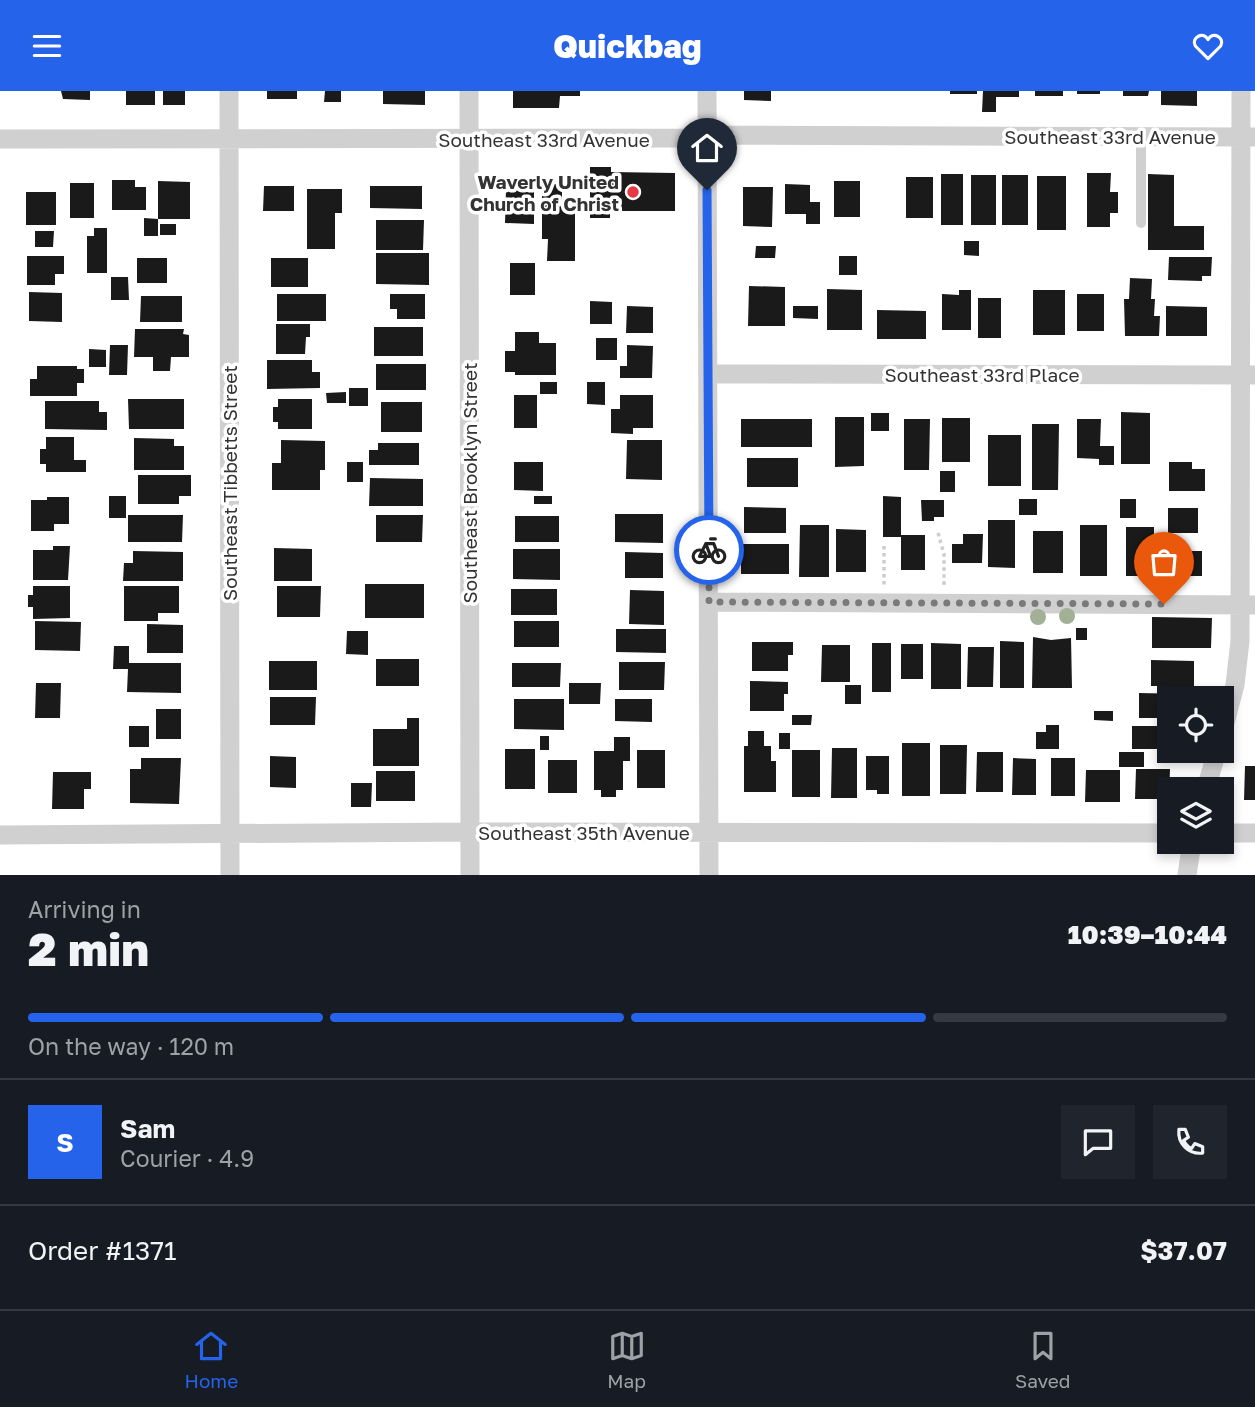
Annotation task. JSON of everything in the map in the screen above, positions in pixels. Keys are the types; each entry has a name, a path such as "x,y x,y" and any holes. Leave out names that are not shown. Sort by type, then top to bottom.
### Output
{"street":[{"name":"Southeast Tibbetts Street","path":"229,91 230,875"},
{"name":"Southeast Brooklyn Street","path":"469,91 470,875"},
{"path":"707,91 709,875"},
{"path":"1234,686 1248,605 1248,137 1241,91"},
{"name":"Southeast 33rd Avenue","path":"0,139 468,140 685,138 706,135 1248,137"},
{"name":"Southeast 33rd Place","path":"708,373 1248,375"},
{"path":"709,602 1248,605"},
{"name":"Southeast 35th Avenue","path":"0,835 470,832 1157,833"},
{"path":"1234,833 1255,833"},
{"path":"1187,875 1190,854"}],"lane":[{"path":"1141,137 1141,223"}],"path":[{"path":"938,533 944,554 944,603"},
{"path":"884,546 884,603"}],"building":[{"path":"61,91 90,91 90,100 63,99"},
{"path":"126,91 155,91 155,105 126,105"},
{"path":"163,91 185,91 185,105 163,105"},
{"path":"267,91 297,91 297,99 267,99"},
{"path":"325,91 341,91 341,102 324,102"},
{"path":"383,91 425,91 425,105 383,104"},
{"path":"513,91 580,91 580,96 560,96 559,108 513,108"},
{"path":"744,91 771,91 771,101 744,100"},
{"path":"950,91 977,91 977,94 950,94"},
{"path":"983,91 1019,91 1019,97 996,97 996,112 982,112"},
{"path":"1035,91 1063,91 1063,96 1035,96"},
{"path":"1077,91 1100,91 1100,94 1077,94"},
{"path":"1123,91 1149,91 1148,96 1123,96"},
{"path":"1161,91 1197,91 1197,106 1161,105"},
{"name":"Waverly United Church of Christ","path":"590,167 611,167 611,172 675,173 675,211 610,211 610,218 590,218"},
{"path":"1087,173 1111,173 1110,192 1118,192 1118,213 1110,213 1110,227 1087,227"},
{"path":"941,174 963,174 963,225 941,225"},
{"path":"1148,174 1174,175 1174,226 1204,226 1204,250 1148,250"},
{"path":"971,175 996,175 996,225 971,225"},
{"path":"1002,175 1028,175 1028,225 1002,225"},
{"path":"1037,176 1066,176 1066,230 1037,230"},
{"path":"906,177 933,177 933,218 906,218"},
{"path":"112,180 135,180 135,187 146,187 146,210 112,210"},
{"path":"158,181 190,182 190,219 158,219"},
{"path":"834,181 860,181 860,217 834,217"},
{"path":"70,183 94,183 94,218 70,218"},
{"path":"542,184 562,184 562,199 575,199 575,261 547,261 548,239 542,239"},
{"path":"785,184 810,185 810,202 820,202 820,224 806,224 806,214 785,214"},
{"path":"264,186 294,186 294,211 263,211"},
{"path":"370,186 422,186 422,209 370,208"},
{"path":"743,187 773,187 772,227 743,226"},
{"path":"307,189 342,189 342,213 335,213 335,249 307,249"},
{"path":"506,189 534,189 534,224 505,223"},
{"path":"26,192 56,192 56,225 26,225"},
{"path":"144,218 158,219 158,236 144,236"},
{"path":"376,220 424,220 423,250 376,250"},
{"path":"160,224 176,224 176,235 160,235"},
{"path":"94,228 107,228 107,273 87,273 87,236 94,236"},
{"path":"35,231 54,231 53,247 35,247"},
{"path":"964,241 979,241 979,256 964,255"},
{"path":"756,246 776,246 775,258 755,258"},
{"path":"376,253 429,253 429,285 376,284"},
{"path":"27,256 64,256 64,274 55,274 55,285 27,285"},
{"path":"839,256 857,256 857,275 839,275"},
{"path":"1169,257 1212,257 1211,276 1202,276 1202,281 1168,280"},
{"path":"137,258 167,258 167,283 137,283"},
{"path":"271,258 308,258 308,287 271,287"},
{"path":"510,263 535,263 535,295 510,295"},
{"path":"111,277 128,277 129,300 111,300"},
{"path":"1130,278 1152,279 1154,316 1160,316 1159,336 1125,336 1124,299 1129,299"},
{"path":"749,286 785,287 785,326 748,326"},
{"path":"827,289 862,290 862,330 827,330"},
{"path":"959,290 971,290 971,330 942,330 942,294 959,295"},
{"path":"1033,290 1065,290 1065,335 1033,335"},
{"path":"29,292 62,293 62,322 29,321"},
{"path":"277,294 326,294 326,321 277,321"},
{"path":"390,294 425,294 425,319 397,319 397,309 390,309"},
{"path":"1077,294 1104,294 1104,331 1077,331"},
{"path":"141,296 182,296 182,322 140,322"},
{"path":"978,298 1001,298 1001,338 978,338"},
{"path":"590,301 612,302 612,324 590,324"},
{"path":"627,306 653,307 653,333 626,333"},
{"path":"793,306 818,306 818,319 793,318"},
{"path":"1166,306 1207,307 1207,336 1166,336"},
{"path":"877,310 926,311 926,339 877,339"},
{"path":"276,324 310,324 310,337 306,337 305,354 276,354"},
{"path":"374,327 423,327 423,356 374,356"},
{"path":"135,329 184,329 183,334 189,335 189,357 171,357 170,371 153,371 153,357 134,357"},
{"path":"515,332 539,332 539,343 556,343 556,375 515,375 515,372 505,372 505,351 515,351"},
{"path":"596,338 617,338 617,360 596,360"},
{"path":"110,345 128,345 127,375 109,375"},
{"path":"627,345 653,346 652,378 620,378 620,366 627,366"},
{"path":"89,349 106,350 106,367 89,367"},
{"path":"267,360 312,360 312,372 320,372 320,388 267,389"},
{"path":"376,364 426,364 426,390 376,390"},
{"path":"37,366 77,366 77,369 84,369 84,383 77,383 77,396 30,396 30,379 37,379"},
{"path":"540,382 557,382 557,394 540,394"},
{"path":"587,382 605,382 605,405 587,404"},
{"path":"349,388 368,388 368,406 349,406"},
{"path":"346,392 346,403 327,403 326,393"},
{"path":"514,395 537,395 537,428 514,428"},
{"path":"620,395 653,395 653,428 633,428 633,434 611,433 611,409 620,409"},
{"path":"128,399 184,399 184,429 129,429"},
{"path":"278,399 312,399 312,429 278,429 278,422 273,422 273,407 278,407"},
{"path":"45,401 99,401 99,412 107,412 107,430 45,429"},
{"path":"381,402 422,402 422,432 381,432"},
{"path":"1121,412 1150,413 1150,464 1121,464"},
{"path":"871,413 889,413 889,431 871,431"},
{"path":"835,417 864,417 864,466 835,467"},
{"path":"942,418 970,418 970,462 942,462"},
{"path":"741,419 812,419 812,447 741,447"},
{"path":"904,419 930,419 929,470 904,470"},
{"path":"1077,419 1101,419 1100,446 1114,446 1114,465 1099,465 1099,459 1077,458"},
{"path":"1032,424 1059,424 1058,490 1032,490"},
{"path":"988,435 1021,435 1021,486 988,486"},
{"path":"46,437 74,437 74,460 86,460 86,472 46,472 46,464 40,464 40,449 46,449"},
{"path":"134,438 174,439 174,446 184,446 184,470 134,470"},
{"path":"281,440 325,441 325,470 320,470 320,490 272,490 272,463 281,463"},
{"path":"627,440 662,440 662,480 626,479"},
{"path":"378,443 419,443 419,465 369,465 369,450 378,450"},
{"path":"747,458 798,458 798,487 747,487"},
{"path":"347,462 363,462 363,482 347,482"},
{"path":"514,462 543,462 543,491 514,490"},
{"path":"1169,462 1192,462 1192,469 1205,469 1205,491 1169,491"},
{"path":"940,471 955,471 955,492 940,492"},
{"path":"138,475 191,475 191,496 179,496 179,504 138,504"},
{"path":"370,478 423,479 423,506 369,506"},
{"path":"109,496 126,496 126,518 109,518"},
{"path":"534,496 552,496 552,504 534,504"},
{"path":"883,496 901,497 901,537 883,537"},
{"path":"47,497 69,497 69,524 54,524 54,531 31,531 31,500 47,500"},
{"path":"1019,499 1037,499 1037,515 1019,515"},
{"path":"1120,499 1136,499 1136,518 1120,518"},
{"path":"921,500 944,500 944,517 934,517 934,521 922,521"},
{"path":"744,507 786,508 786,533 744,533"},
{"path":"1168,508 1198,508 1198,533 1168,533"},
{"path":"615,514 663,514 663,543 615,542"},
{"path":"128,515 183,515 182,542 128,542"},
{"path":"376,515 423,515 422,542 376,542"},
{"path":"515,516 559,516 559,542 515,542"},
{"path":"988,520 1015,520 1015,568 988,567"},
{"path":"800,525 829,525 829,577 799,577"},
{"path":"1080,525 1107,525 1107,576 1080,576"},
{"path":"1126,527 1154,527 1154,576 1126,576"},
{"path":"836,529 866,530 866,572 836,572"},
{"path":"1033,531 1063,531 1063,573 1033,573"},
{"path":"963,534 983,534 982,563 952,563 952,544 963,544"},
{"path":"901,535 925,535 925,570 901,570"},
{"path":"741,544 789,544 789,574 741,574"},
{"path":"53,546 70,546 68,580 33,580 33,550 53,550"},
{"path":"274,548 312,549 312,581 274,581"},
{"path":"513,549 560,549 560,580 513,579"},
{"path":"133,551 183,552 183,581 123,581 124,563 133,563"},
{"path":"1178,551 1202,551 1202,576 1179,576 1179,573 1175,573"},
{"path":"625,552 663,553 663,578 625,578"},
{"path":"365,584 424,584 424,618 365,618"},
{"path":"33,586 70,586 70,618 33,619 33,607 28,607 28,595 33,595"},
{"path":"124,586 179,586 179,613 158,613 158,621 124,621"},
{"path":"277,586 321,586 320,617 277,617"},
{"path":"511,589 557,589 557,615 511,615"},
{"path":"630,590 664,591 664,625 629,624"},
{"path":"1152,617 1212,618 1211,648 1152,648"},
{"path":"35,621 81,622 80,651 35,650"},
{"path":"514,621 559,621 559,647 514,647"},
{"path":"147,624 183,625 183,653 147,653"},
{"path":"1076,628 1087,628 1087,640 1076,640"},
{"path":"616,629 666,629 666,653 616,652"},
{"path":"347,631 368,631 368,655 346,654"},
{"path":"1033,637 1051,640 1071,638 1072,688 1032,688"},
{"path":"1000,641 1024,642 1024,688 1000,688"},
{"path":"752,642 793,642 793,655 788,655 788,671 752,671"},
{"path":"872,643 891,643 891,692 872,692"},
{"path":"931,643 961,644 961,689 931,689"},
{"path":"901,644 923,644 923,679 901,679"},
{"path":"822,645 850,645 850,682 821,682"},
{"path":"114,646 129,646 129,663 181,663 181,693 127,692 128,669 113,669"},
{"path":"968,647 994,647 993,687 967,687"},
{"path":"376,659 419,659 419,686 376,686"},
{"path":"1151,660 1194,661 1194,686 1151,686"},
{"path":"269,661 317,661 317,690 269,690"},
{"path":"619,662 665,662 664,690 619,690"},
{"path":"512,663 561,663 560,687 512,687"},
{"path":"750,681 788,682 788,694 784,694 784,711 750,711"},
{"path":"36,683 61,683 60,718 35,718"},
{"path":"569,683 601,683 600,704 569,704"},
{"path":"845,685 861,685 861,704 845,704"},
{"path":"1139,693 1157,693 1157,718 1139,718"},
{"path":"270,697 316,697 315,725 270,725"},
{"path":"514,699 564,699 564,730 514,729"},
{"path":"615,699 652,699 652,722 615,721"},
{"path":"156,709 181,709 181,739 156,739"},
{"path":"1094,711 1113,711 1113,721 1094,720"},
{"path":"792,715 812,715 811,725 792,725"},
{"path":"407,718 419,718 419,766 373,766 373,729 407,729"},
{"path":"1046,725 1059,725 1059,749 1036,749 1036,732 1046,732"},
{"path":"129,726 149,726 149,747 129,747"},
{"path":"1132,726 1157,726 1157,749 1132,749"},
{"path":"748,731 764,731 764,746 771,746 771,761 776,761 776,792 744,792 744,746 748,746"},
{"path":"779,733 790,733 790,749 779,749"},
{"path":"540,736 549,736 549,750 540,750"},
{"path":"614,737 630,737 630,761 623,761 623,790 616,790 616,797 601,797 601,790 594,790 594,751 614,751"},
{"path":"902,743 930,743 930,796 902,796"},
{"path":"940,745 967,745 966,794 940,794"},
{"path":"832,748 857,748 857,798 831,798"},
{"path":"505,749 535,749 535,789 505,789"},
{"path":"637,750 665,750 665,788 637,788"},
{"path":"792,750 820,750 820,797 792,797"},
{"path":"977,752 1003,752 1003,792 976,792"},
{"path":"1119,752 1144,752 1144,767 1119,767"},
{"path":"270,756 296,757 296,788 270,787"},
{"path":"866,756 889,756 889,794 866,790"},
{"path":"141,758 181,758 179,804 130,803 130,769 141,769"},
{"path":"1013,758 1036,759 1036,795 1012,795"},
{"path":"1051,758 1075,758 1075,796 1051,796"},
{"path":"548,760 577,760 577,793 548,793"},
{"path":"1245,766 1255,766 1255,800 1244,800"},
{"path":"1136,769 1170,769 1170,777 1157,777 1157,799 1135,799"},
{"path":"1086,770 1120,770 1120,802 1085,802"},
{"path":"376,771 415,771 415,801 376,801"},
{"path":"53,772 91,772 91,789 84,789 84,809 52,809"},
{"path":"351,783 372,783 371,807 351,807"}],"way so far":[{"path":"709,550 709,602 1164,604"}],"place":[{"name":"Waverly United Church of Christ","path":"633,192"}],"route":[{"path":"707,190 709,550"}]}
